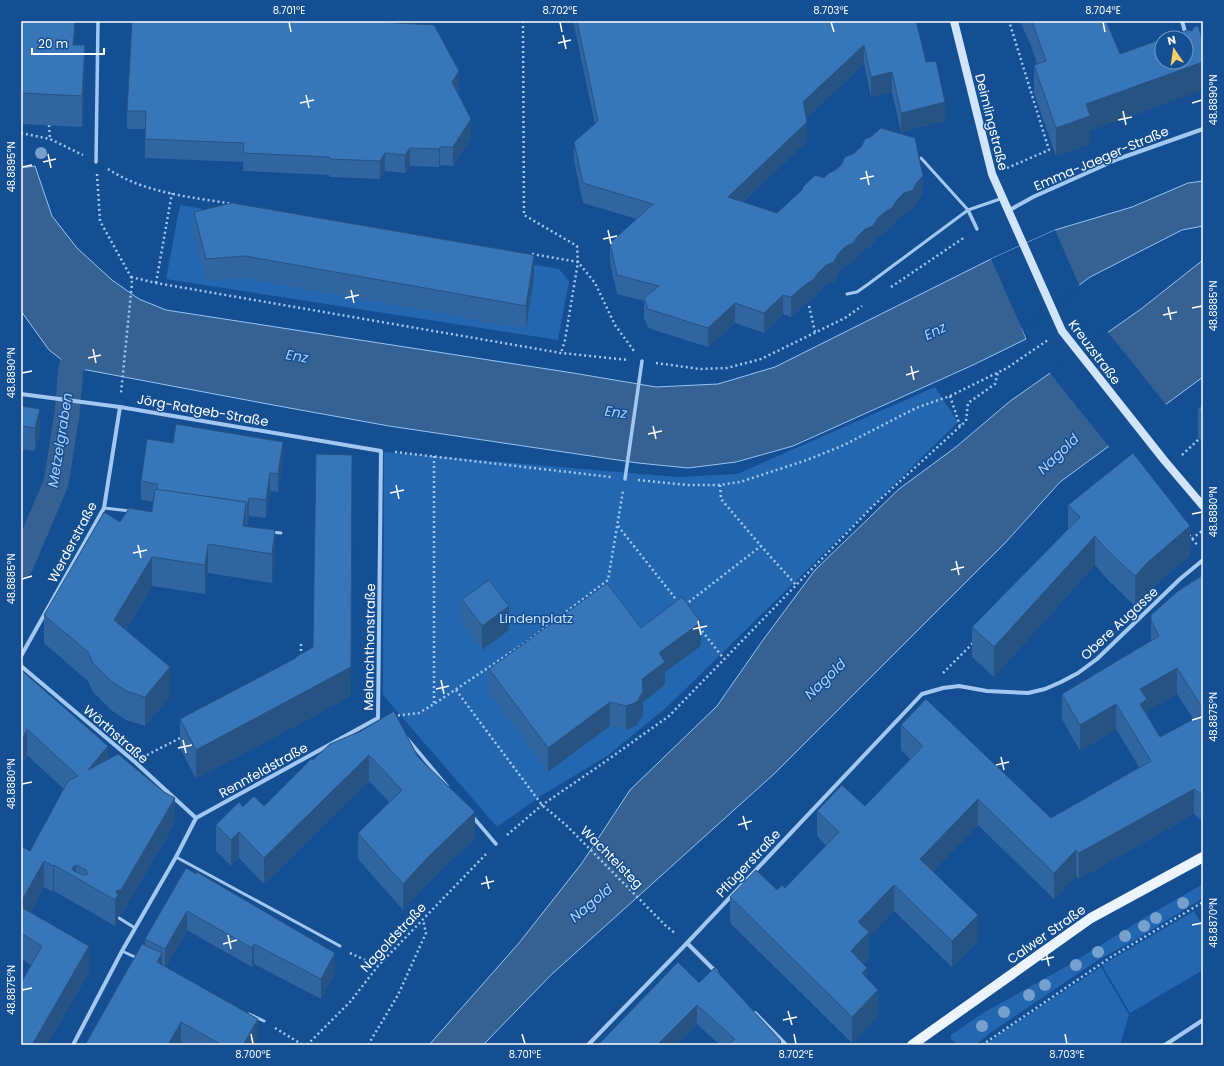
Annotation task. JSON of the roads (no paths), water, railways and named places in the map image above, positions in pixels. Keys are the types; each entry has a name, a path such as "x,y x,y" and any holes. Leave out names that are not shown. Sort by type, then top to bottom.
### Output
{"main road":[{"name":"Deimlingstraße","path":"954,21 992,174 1015,226"},
{"name":"Kreuzstraße","path":"1015,226 1062,331 1166,462 1203,506"},
{"name":"Calwer Straße","path":"912,1045 1091,918 1203,857"}],"street":[{"path":"96,162 98,21"},
{"name":"Emma-Jaeger-Straße","path":"1008,211 1033,197 1118,159 1203,129"},
{"path":"968,210 977,229"},
{"path":"625,479 642,361"},
{"name":"Jörg-Ratgeb-Straße","path":"21,394 104,404 381,451"},
{"name":"Werderstraße","path":"21,656 104,508 120,407"},
{"name":"Melanchthonstraße","path":"381,451 378,718 385,721"},
{"name":"Obere Augasse","path":"922,694 943,688 959,686 1028,693 1045,689 1061,682 1078,673 1097,659 1180,579 1203,560"},
{"name":"Wörthstraße","path":"21,666 135,762 196,818"},
{"name":"Pflügerstraße","path":"588,1045 687,943 922,694"},
{"name":"Rennfeldstraße","path":"196,818 378,718"},
{"path":"404,734 450,789"},
{"path":"470,814 496,844"},
{"path":"73,1045 122,951 176,857 196,818"},
{"path":"687,943 720,977"},
{"path":"753,1011 786,1045"},
{"path":"1165,1045 1203,1020"}],"lane":[{"path":"921,158 968,210"},
{"path":"847,294 856,292 868,285 968,210 1002,198"},
{"path":"104,508 131,511"},
{"path":"265,530 281,533"},
{"path":"176,857 340,946"},
{"path":"119,918 135,928"},
{"path":"122,951 144,961"},
{"path":"243,1010 264,1021"}],"water":[{"name":"Enz","path":"35,166 52,216 77,248 112,280 139,299 166,310 656,387 718,384 775,367 991,259 1055,230 1132,207 1188,183 1203,181 1203,226 1182,230 1090,277 1022,328 1026,339 973,365 793,446 736,462 688,468 638,463 389,426 71,367 49,350 21,311 21,168"},
{"name":"Nagold","path":"1203,260 1203,377 1060,482 1006,542 774,774 552,974 483,1045 429,1045 519,943 582,863 630,790 717,706 763,640 815,570 899,489 956,447 1009,402 1141,309"}],"waterway":[{"name":"Metzelgraben","path":"21,565 56,483 67,414 71,367 93,340"}],"park label":[{"name":"Lindenplatz","path":"536,618"}]}
